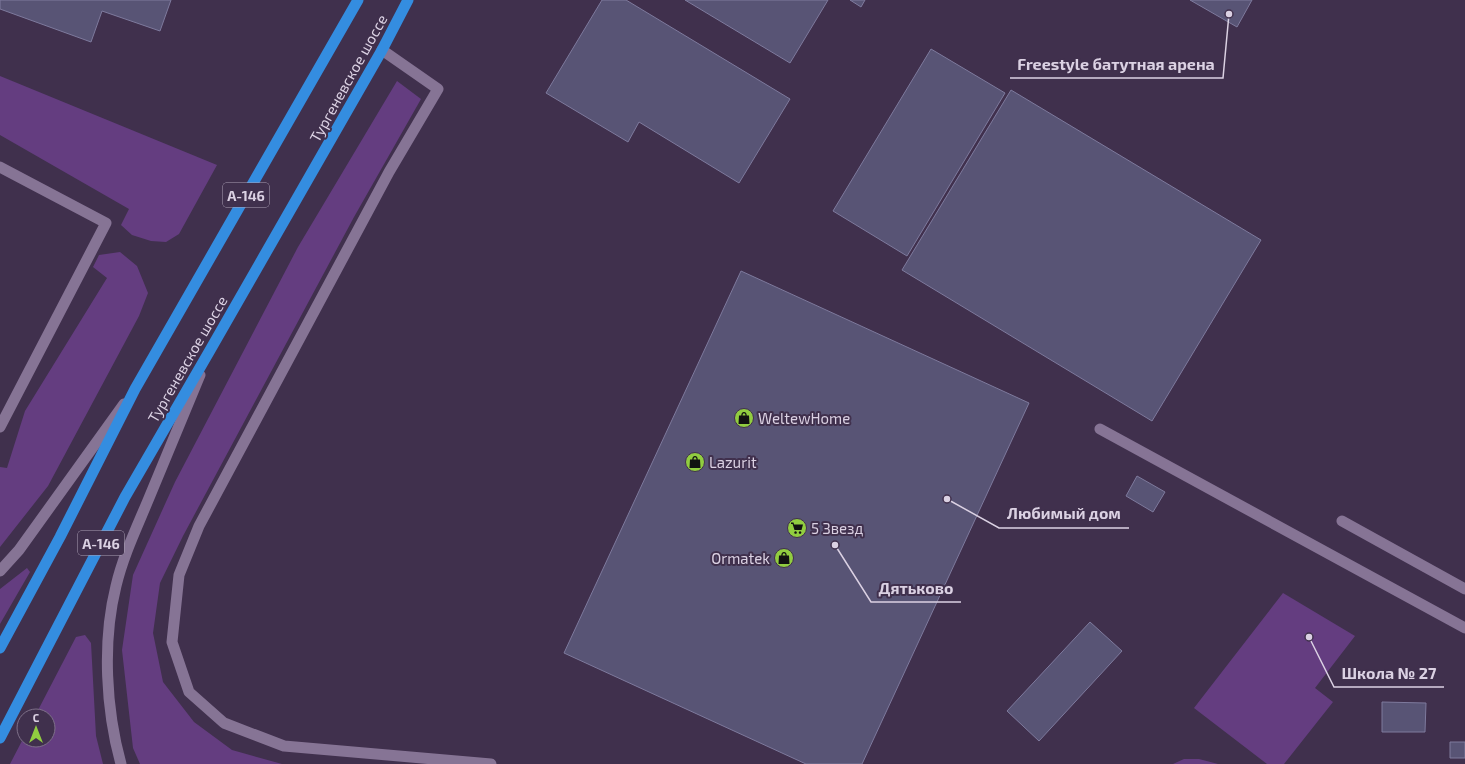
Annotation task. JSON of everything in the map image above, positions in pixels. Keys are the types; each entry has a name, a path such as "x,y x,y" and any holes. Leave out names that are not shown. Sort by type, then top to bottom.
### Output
{"highway":[{"name":"Тургеневское шоссе","path":"0,648 60,537 134,389 358,0"},
{"name":"Тургеневское шоссе","path":"0,738 125,497 210,352 382,50 408,0"}],"street":[{"path":"382,50 438,89 389,172 199,526 179,575 172,642 189,692 224,723 284,746 491,764"},
{"path":"0,167 106,223 0,427"},
{"path":"121,764 115,741 111,710 108,660 110,615 116,586 125,555 210,352"},
{"path":"0,571 19,550 134,389"},
{"path":"1100,429 1465,628"},
{"path":"1342,521 1465,589"}],"shaded area":[{"path":"0,76 217,165 179,234 166,242 151,241 132,235 121,225 129,209 0,135"},
{"path":"397,81 421,99 354,217 183,536 160,583 153,633 163,682 194,722 232,750 282,764 140,764 133,748 122,650 133,575 175,482 298,247"},
{"path":"120,252 137,266 148,293 139,316 48,486 0,547 0,467 7,468 25,411 107,278 93,267 99,255"},
{"path":"27,568 30,572 0,624 0,589"},
{"path":"1283,593 1355,636 1315,688 1333,702 1284,764 1267,764 1194,708"},
{"path":"85,635 91,643 96,736 103,764 10,764 18,748 56,748 56,708 39,708 76,637"},
{"path":"1184,759 1199,759 1218,764 1173,764"}],"building":[{"path":"0,0 171,0 160,31 102,11 91,42 0,9"},
{"path":"602,0 626,0 790,99 739,183 639,122 628,142 546,93"},
{"path":"685,0 828,0 790,63"},
{"path":"850,0 865,0 861,7"},
{"path":"1190,0 1252,0 1237,27"},
{"path":"931,49 1005,93 907,256 833,211"},
{"path":"1011,90 1261,240 1152,421 902,270"},
{"name":"5 Звезд","path":"741,271 1029,403 862,764 806,764 564,653"},
{"path":"1137,476 1165,492 1153,512 1126,496"},
{"path":"1090,622 1122,651 1039,741 1007,711"},
{"path":"1382,702 1426,703 1425,732 1382,732"},
{"path":"1450,742 1465,742 1465,758 1450,758"}],"place":[{"name":"Freestyle батутная арена","path":"1229,14"},
{"name":"WeltewHome","path":"744,418"},
{"name":"Lazurit","path":"695,462"},
{"name":"Любимый дом","path":"947,499"},
{"name":"5 Звезд","path":"797,528"},
{"name":"Дятьково","path":"835,545"},
{"name":"Ormatek","path":"784,558"},
{"name":"Школа № 27","path":"1309,637"}]}
